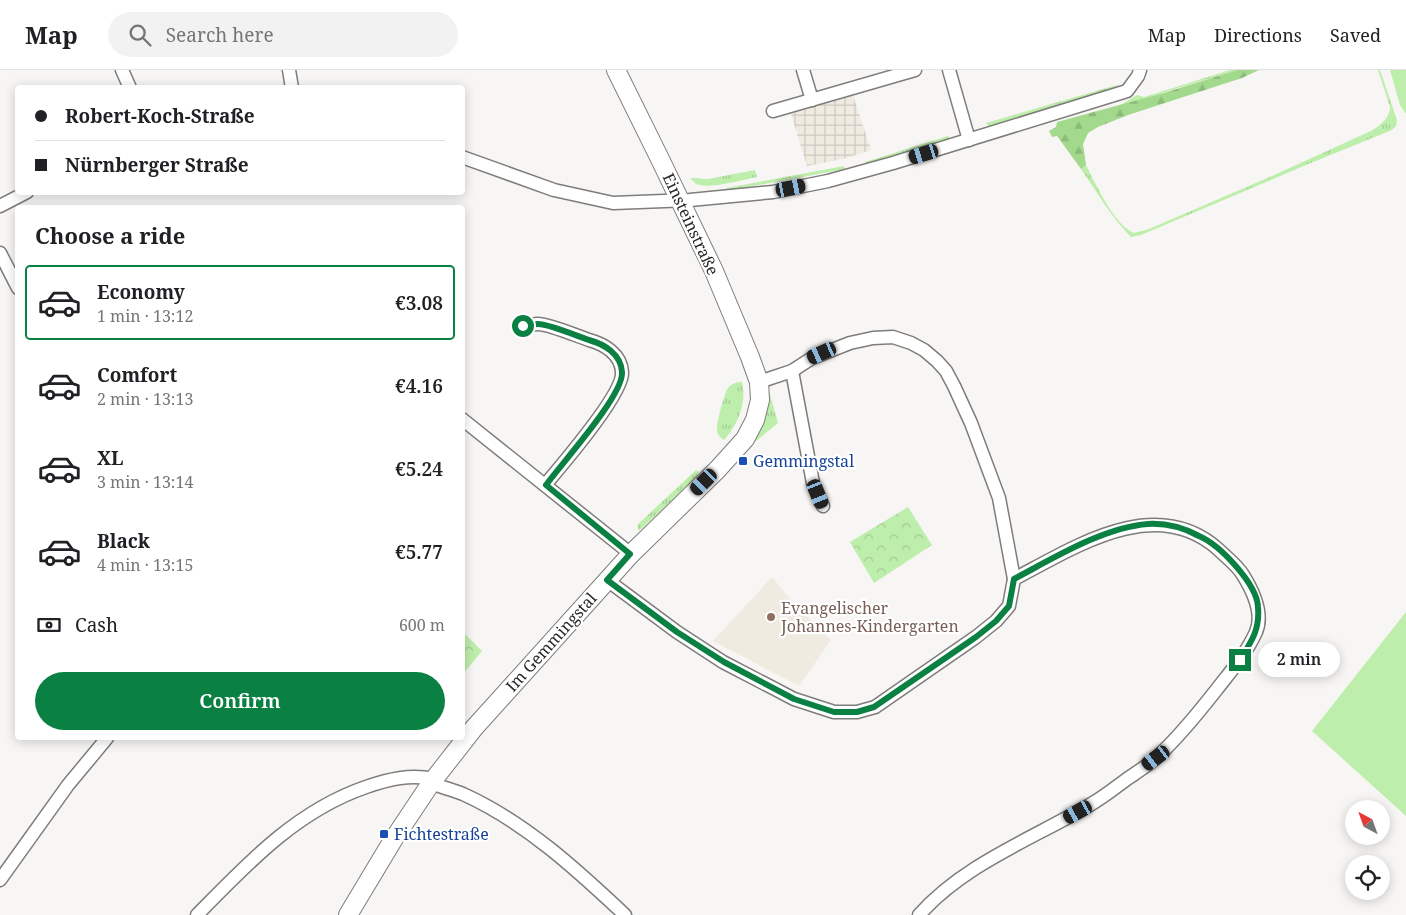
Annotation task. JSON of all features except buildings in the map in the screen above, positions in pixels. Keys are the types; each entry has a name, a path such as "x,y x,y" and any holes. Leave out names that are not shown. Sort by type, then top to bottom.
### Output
{"street":[{"path":"122,70 129,85"},
{"path":"289,70 292,85"},
{"name":"Einsteinstraße","path":"616,70 724,292 759,382"},
{"path":"803,70 812,100"},
{"path":"773,111 916,70"},
{"path":"949,70 969,140"},
{"path":"465,158 554,190 613,203 680,202 772,192 828,181 893,163 1127,92 1140,70"},
{"path":"0,206 21,195"},
{"path":"0,253 15,282"},
{"path":"523,326 540,324 607,347 619,361 622,372 621,384 602,413 546,485"},
{"path":"607,580 677,632 724,662 794,699 834,712 857,712 874,707 976,637 996,621 1009,606 1014,579 999,498 963,404 946,372 937,361 924,350 910,343 893,337 873,338 832,349 812,358 792,371 759,382"},
{"path":"792,371 813,483 823,506"},
{"name":"Im Gemmingstal","path":"348,915 393,840 432,781 499,698 630,554 717,470 745,438 755,420 760,400 759,382"},
{"path":"465,421 630,554"},
{"path":"919,915 946,890 978,866 1094,802 1156,758 1198,713 1240,660 1257,630 1258,606 1251,588 1240,570 1205,539 1174,526 1148,524 1116,531 1082,543 1014,579"},
{"path":"0,880 68,785 105,740"},
{"path":"196,915 256,855 276,837 307,815 357,790 402,777 419,776 463,794 530,833 581,873 625,915"}],"shaded area":[{"path":"853,95 871,150 843,159 807,166 791,114"},
{"name":"Evangelischer Johannes-Kindergarten","path":"772,577 791,600 831,640 799,686 713,641"}],"green space":[{"path":"1230,70 1237,70 1119,106 1137,95 1144,97"},
{"path":"1237,70 1259,70 1242,78 1128,115 1088,133 1083,144 1086,165 1081,169 1057,136 1052,137 1049,131 1056,127 1057,122 1167,92"},
{"path":"1378,70 1380,70 1397,120 1396,126 1392,130 1141,235 1131,237 1111,213 1081,169 1086,165 1106,203 1127,229 1134,233 1149,229 1373,130 1387,118 1390,111"},
{"path":"1390,70 1406,70 1406,114 1400,105"},
{"path":"1120,84 1096,96 989,127 986,123"},
{"path":"948,136 950,139 939,143 867,164 865,162"},
{"path":"844,166 845,169 727,191 726,188"},
{"path":"755,170 757,177 720,185 699,185 690,178 708,179"},
{"path":"742,382 743,398 740,413 724,440 717,431 722,402 730,386"},
{"path":"769,391 778,423 751,445 764,413"},
{"path":"696,470 699,472 695,478 639,531 637,525"},
{"path":"908,507 932,545 874,583 850,542"},
{"path":"1406,612 1406,816 1312,731"},
{"path":"465,634 482,651 465,672"}],"place":[{"name":"Gemmingstal","path":"743,461"},
{"name":"Evangelischer Johannes-Kindergarten","path":"771,617"},
{"name":"Fichtestraße","path":"384,834"}],"route":[{"path":"523,326 540,324 595,342 607,347 619,361 622,372 621,384 602,413 546,485 630,554 607,580 677,632 724,662 794,699 834,712 857,712 874,707 976,637 996,621 1009,606 1013,593 1014,579 1082,543 1116,531 1148,524 1174,526 1201,536 1240,570 1251,588 1258,606 1257,630 1240,660"}]}
